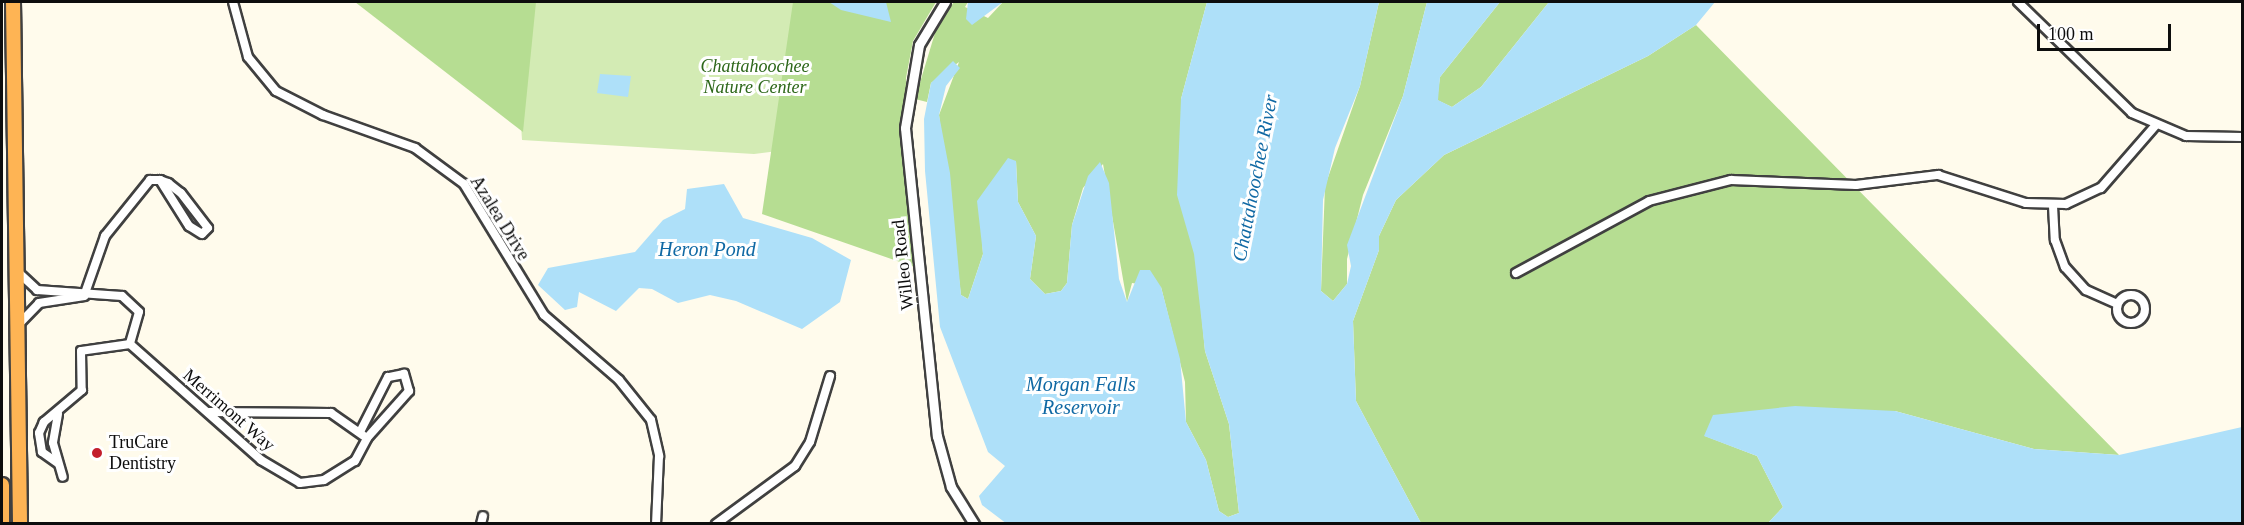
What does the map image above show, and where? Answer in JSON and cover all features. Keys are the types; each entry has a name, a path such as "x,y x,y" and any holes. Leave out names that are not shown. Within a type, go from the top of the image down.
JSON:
{"highway":[{"path":"13,2 20,524"},
{"path":"2,485 2,524"}],"street":[{"name":"Azalea Drive","path":"233,2 248,57 276,91 323,115 415,148 464,184 544,315 625,386 651,420 659,456 656,524"},
{"name":"Willeo Road","path":"945,2 919,45 905,128 937,436 951,487 974,524"},
{"path":"2018,2 2047,24 2108,95 2155,126 2202,139 2242,137"},
{"path":"1516,273 1649,201 1731,180 1856,185 1938,175 2026,203 2053,206 2101,188 2155,126"},
{"path":"84,296 116,217 140,186 160,180 181,193 209,225 206,230 202,234 189,226 160,180"},
{"path":"2053,206 2055,240 2065,267 2086,290 2117,304"},
{"path":"17,268 34,289 84,296 122,296 135,304 139,326 130,344 81,351 82,390 58,414 44,422 38,441 42,452 58,463"},
{"path":"18,327 39,303 84,296"},
{"name":"Merrimont Way","path":"130,344 261,460 300,483 347,469 364,451 367,438 409,391 404,374 388,377 360,432"},
{"path":"716,524 799,460 830,376"},
{"path":"208,412 331,413 367,438"},
{"path":"58,414 52,439 63,477"}],"green space":[{"path":"355,2 536,2 523,132"},
{"name":"Chattahoochee Nature Center","path":"513,2 927,2 899,48 897,136 754,154 522,140"},
{"path":"793,2 936,2 913,41 906,78 923,270 762,214"},
{"path":"954,2 968,2 965,7 988,18 1003,2 1207,2 1181,99 1205,351 1229,424 1239,513 1228,517 1219,511 1206,460 1186,422 1185,382 1161,287 1132,283 1127,302 1103,164 1083,188 1072,225 1067,283 1061,291 1045,294 1030,279 1036,236 1018,202 1016,161 980,206 983,254 968,299 961,295 939,115 959,62 931,83 927,102 915,99 938,23"},
{"path":"1379,2 1427,2 1403,96 1363,195 1347,259 1347,284 1333,301 1321,291 1325,186 1360,86"},
{"path":"1500,2 1549,2 1481,87 1452,107 1437,100 1440,77"},
{"path":"1696,25 2119,455 2034,449 1895,411 1705,436 1757,456 1783,507 1768,523 1421,523 1356,401 1353,321 1379,250 1379,236 1396,200 1444,155 1648,56"}],"water":[{"path":"829,2 886,2 891,22 841,10"},
{"path":"968,2 1003,2 972,25 966,19"},
{"name":"Morgan Falls Reservoir","path":"1207,2 1379,2 1360,86 1335,148 1323,200 1321,291 1333,301 1347,284 1351,266 1347,245 1403,96 1427,2 1500,2 1440,77 1438,100 1452,107 1481,87 1549,2 1715,2 1696,25 1648,56 1444,155 1396,200 1379,236 1379,250 1353,321 1356,401 1421,523 1007,524 982,505 979,496 1005,466 988,452 940,327 925,171 924,119 931,83 953,61 960,68 946,86 939,115 950,173 961,295 968,299 983,254 977,201 1008,158 1016,161 1018,202 1036,236 1030,279 1045,294 1061,291 1067,283 1072,225 1088,176 1100,162 1109,183 1119,279 1127,302 1140,270 1150,270 1161,287 1180,359 1186,422 1206,460 1219,511 1228,517 1239,513 1229,424 1205,351 1194,254 1177,195 1181,99"},
{"path":"600,74 631,76 628,97 597,93"},
{"name":"Heron Pond","path":"724,184 743,218 812,238 851,260 840,302 802,329 736,301 710,295 678,303 652,289 639,288 616,311 579,292 577,307 565,310 538,285 548,268 635,252 663,220 685,209 687,189"},
{"path":"1795,406 1895,411 2034,449 2119,455 2242,427 2242,523 1768,523 1783,507 1757,456 1704,436 1713,415"}],"place":[{"name":"TruCare Dentistry","path":"97,453"}],"water label":[{"name":"Chattahoochee River","path":"1255,178"}]}
